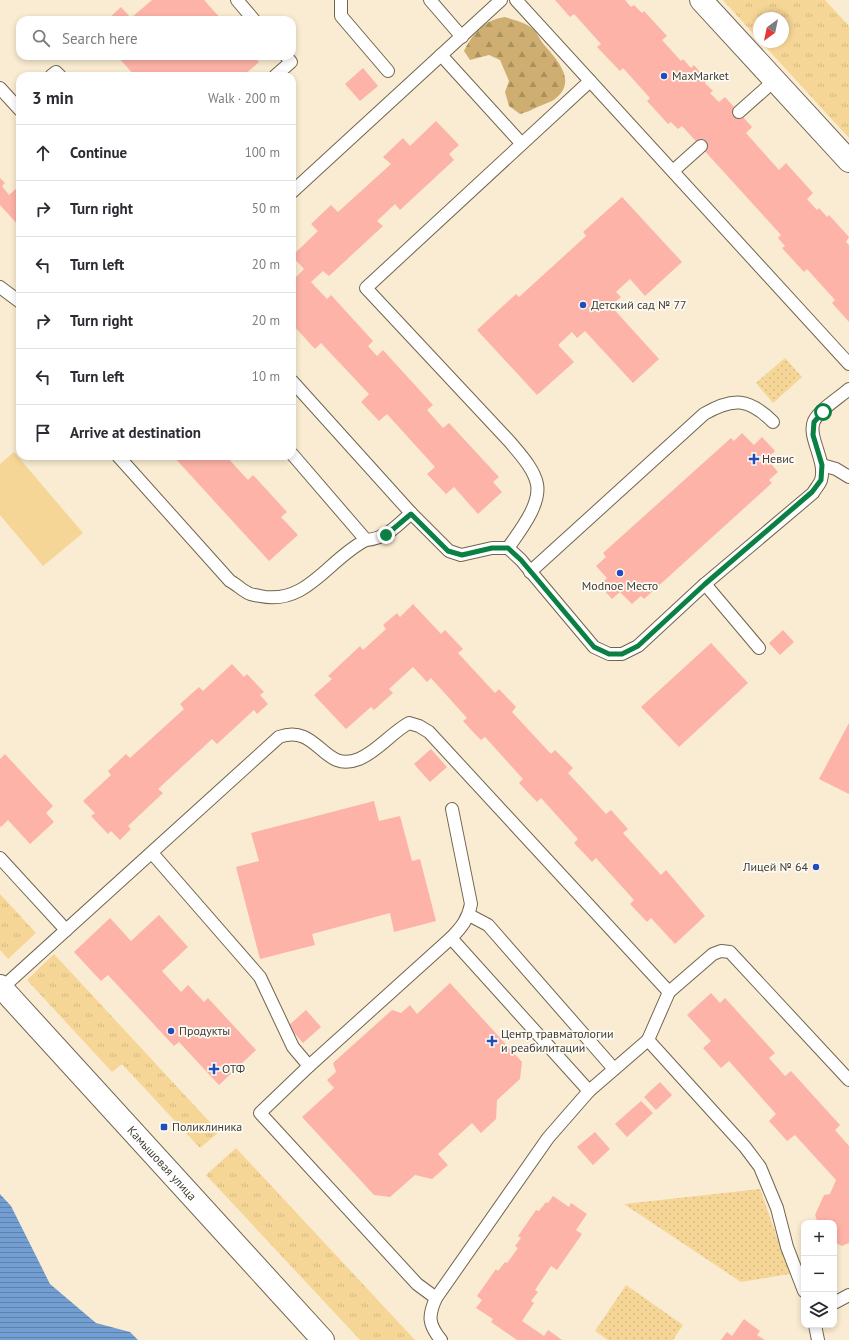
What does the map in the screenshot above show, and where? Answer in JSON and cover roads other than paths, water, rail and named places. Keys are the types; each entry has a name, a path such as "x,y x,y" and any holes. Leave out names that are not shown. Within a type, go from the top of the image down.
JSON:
{"street":[{"path":"701,0 849,162"},
{"name":"Камышовая улица","path":"1,987 323,1340"}],"lane":[{"path":"237,0 251,16"},
{"path":"341,0 340,16 388,71"},
{"path":"430,0 462,36"},
{"path":"296,188 501,0"},
{"path":"516,0 849,364"},
{"path":"441,55 521,143"},
{"path":"280,72 291,62 289,60"},
{"path":"508,548 534,508 537,485 527,463 510,442 366,288 521,143 590,81"},
{"path":"739,112 774,81"},
{"path":"0,88 16,104"},
{"path":"673,171 701,146"},
{"path":"0,287 16,299"},
{"path":"296,385 411,514 448,551 462,555 492,548 508,548 521,560 594,647 609,654 622,654 638,646 705,584 812,492 821,480 822,465 813,435 814,422 849,389"},
{"path":"530,572 704,414 714,408 735,401 747,403 761,410 773,422"},
{"path":"296,459 366,540"},
{"path":"122,460 230,580 248,593 267,598 285,598 304,589 352,546 366,540 376,539 386,535 411,514"},
{"path":"822,465 836,469 849,477"},
{"path":"705,584 759,648"},
{"path":"1,987 152,854 280,737 290,733 301,734 328,757 343,762 358,759 370,753 397,729 409,723 419,726 429,732 669,992"},
{"path":"436,1298 417,1284 260,1113 309,1066 463,926 469,915 471,904 452,809"},
{"path":"152,854 260,977 293,1048 309,1066"},
{"path":"0,858 66,930"},
{"path":"469,915 488,925 614,1070"},
{"path":"451,938 589,1091"},
{"path":"441,1340 434,1332 429,1313 436,1298 548,1138 589,1091 648,1040 669,992 713,954 721,951 730,952 849,1080"},
{"path":"648,1040 745,1147 760,1167 777,1208 788,1247 801,1283"},
{"path":"837,1301 849,1295"},
{"path":"816,1328 818,1340"}],"water":[{"path":"0,1194 11,1206 50,1284 96,1323 130,1332 138,1340 0,1340"}],"place":[{"name":"MaxMarket","path":"664,76"},
{"name":"Детский сад № 77","path":"583,305"},
{"name":"Невис","path":"754,459"},
{"name":"Modnoe Место","path":"620,573"},
{"name":"Лицей № 64","path":"816,867"},
{"name":"Продукты","path":"171,1031"},
{"name":"Центр травматологии и реабилитации","path":"492,1041"},
{"name":"ОТФ","path":"214,1069"},
{"name":"Поликлиника","path":"164,1127"}]}
